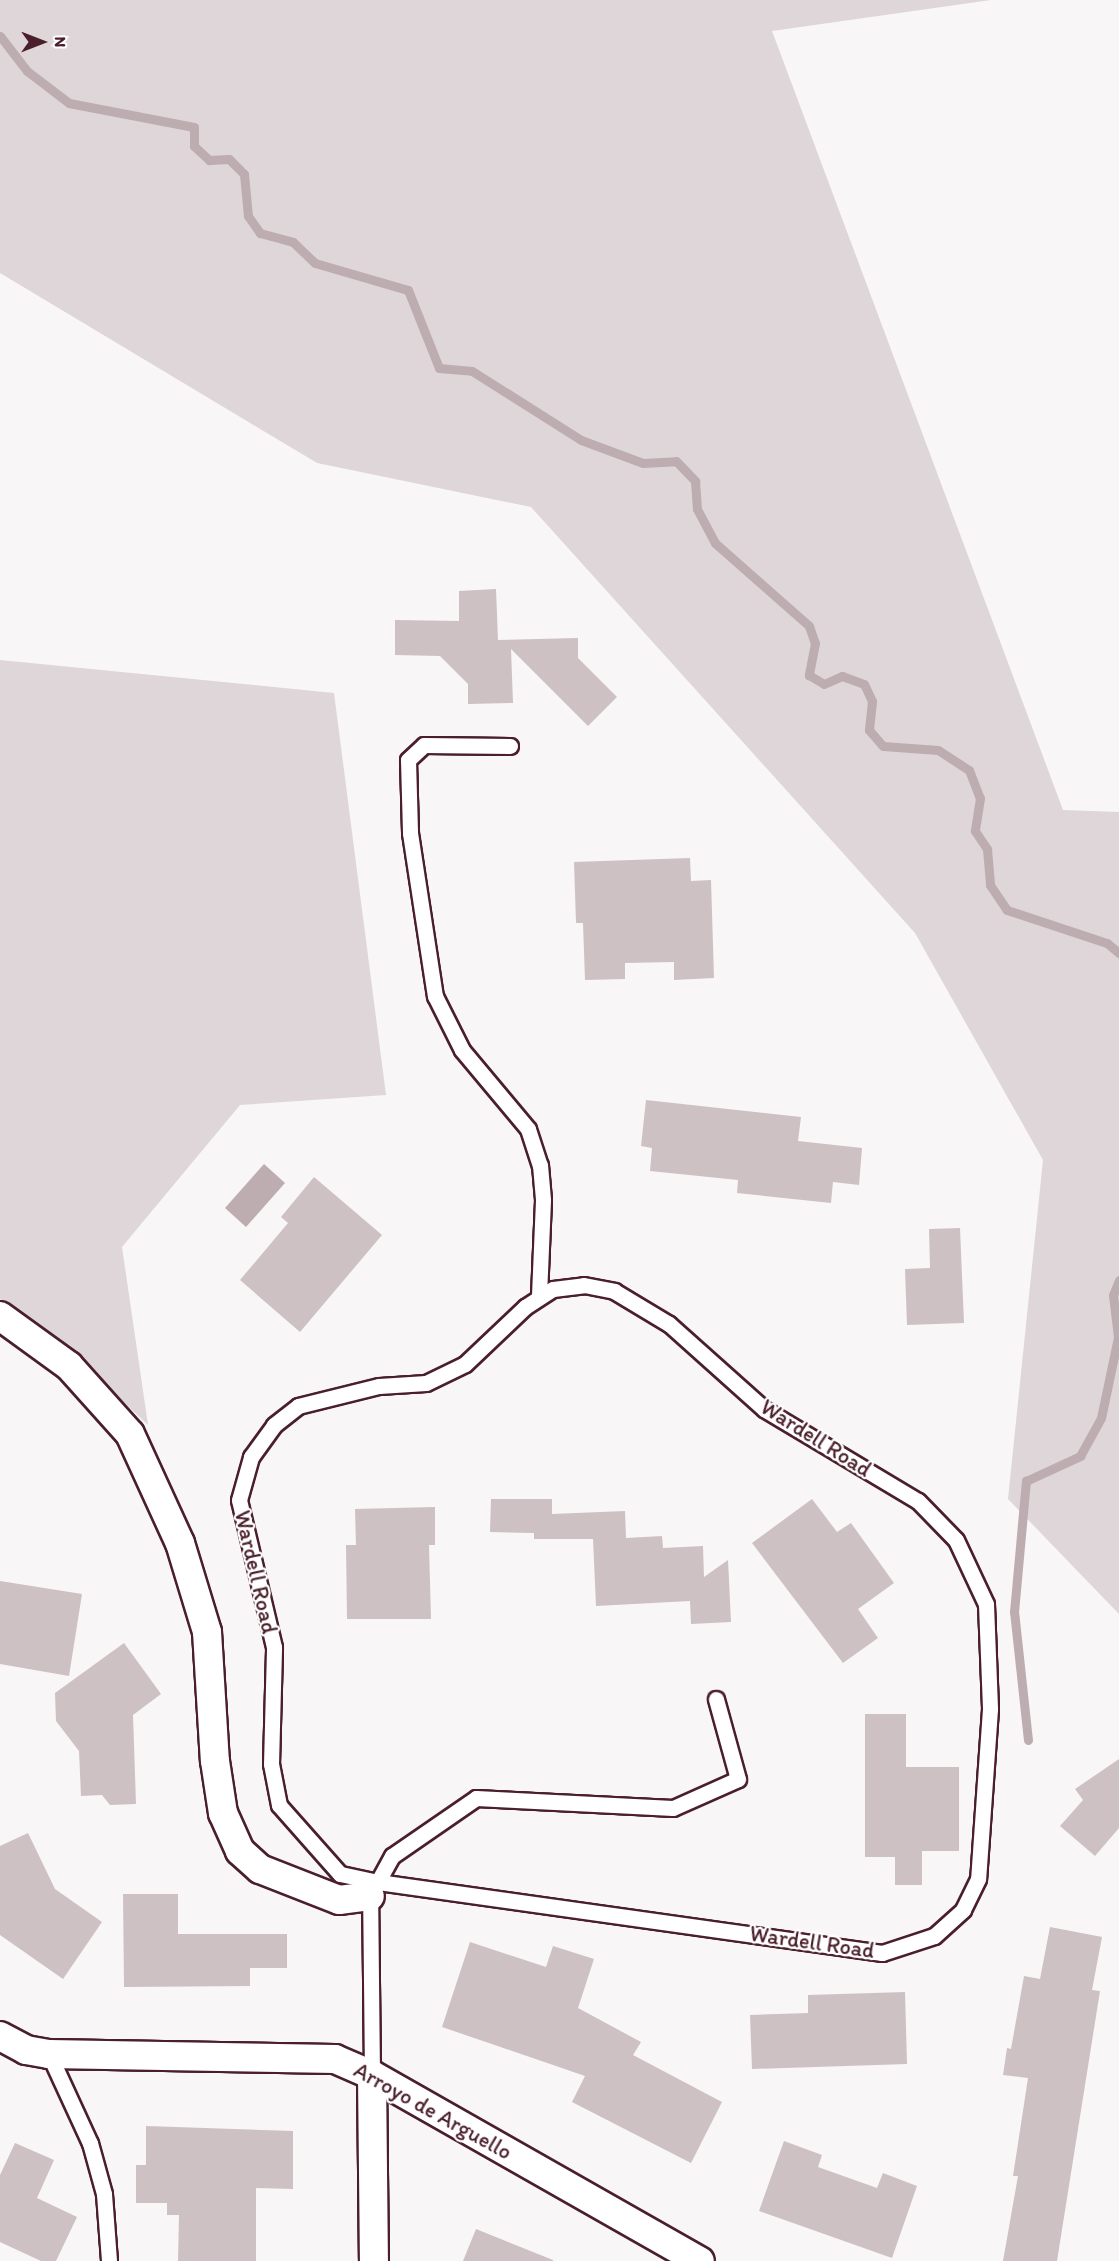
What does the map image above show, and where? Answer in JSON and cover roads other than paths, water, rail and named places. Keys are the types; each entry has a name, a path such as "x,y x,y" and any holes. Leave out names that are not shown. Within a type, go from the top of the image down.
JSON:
{"street":[{"name":"Wardell Road","path":"0,1316 69,1366 130,1434 180,1543 207,1632 214,1761 223,1813 240,1851 260,1869 339,1900 374,1889"},
{"name":"Arroyo de Arguello","path":"0,2036 26,2050 49,2054 335,2059 372,2075 700,2261"},
{"path":"372,2075 374,2261"}],"lane":[{"path":"510,746 424,745 408,760 410,833 435,996 462,1050 528,1129 540,1165 543,1200 539,1298"},
{"name":"Wardell Road","path":"584,1285 614,1291 669,1324 764,1409 918,1501 956,1540 986,1604 990,1709 978,1880 963,1910 934,1936 882,1953 374,1889 340,1874 279,1805 271,1754 274,1647 239,1500 251,1457 274,1425 298,1406 379,1386 426,1383 465,1364 553,1288 584,1285"},
{"path":"372,2075 374,1889 393,1856 476,1798 673,1808 738,1779 716,1699"},
{"path":"49,2054 90,2143 104,2194 109,2261"}],"waterway":[{"path":"0,36 27,71 69,103 194,127 194,146 209,160 229,159 244,174 248,216 260,233 293,242 315,263 408,290 439,368 472,371 581,440 643,463 676,461 695,481 697,509 715,543 809,626 815,643 809,675 824,684 842,676 864,684 872,701 869,730 883,746 938,750 969,770 980,798 975,831 987,849 990,885 1007,910 1107,943 1119,953"},
{"path":"1028,1740 1014,1612 1026,1481 1080,1456 1101,1418 1118,1337 1113,1295 1119,1280"}]}
